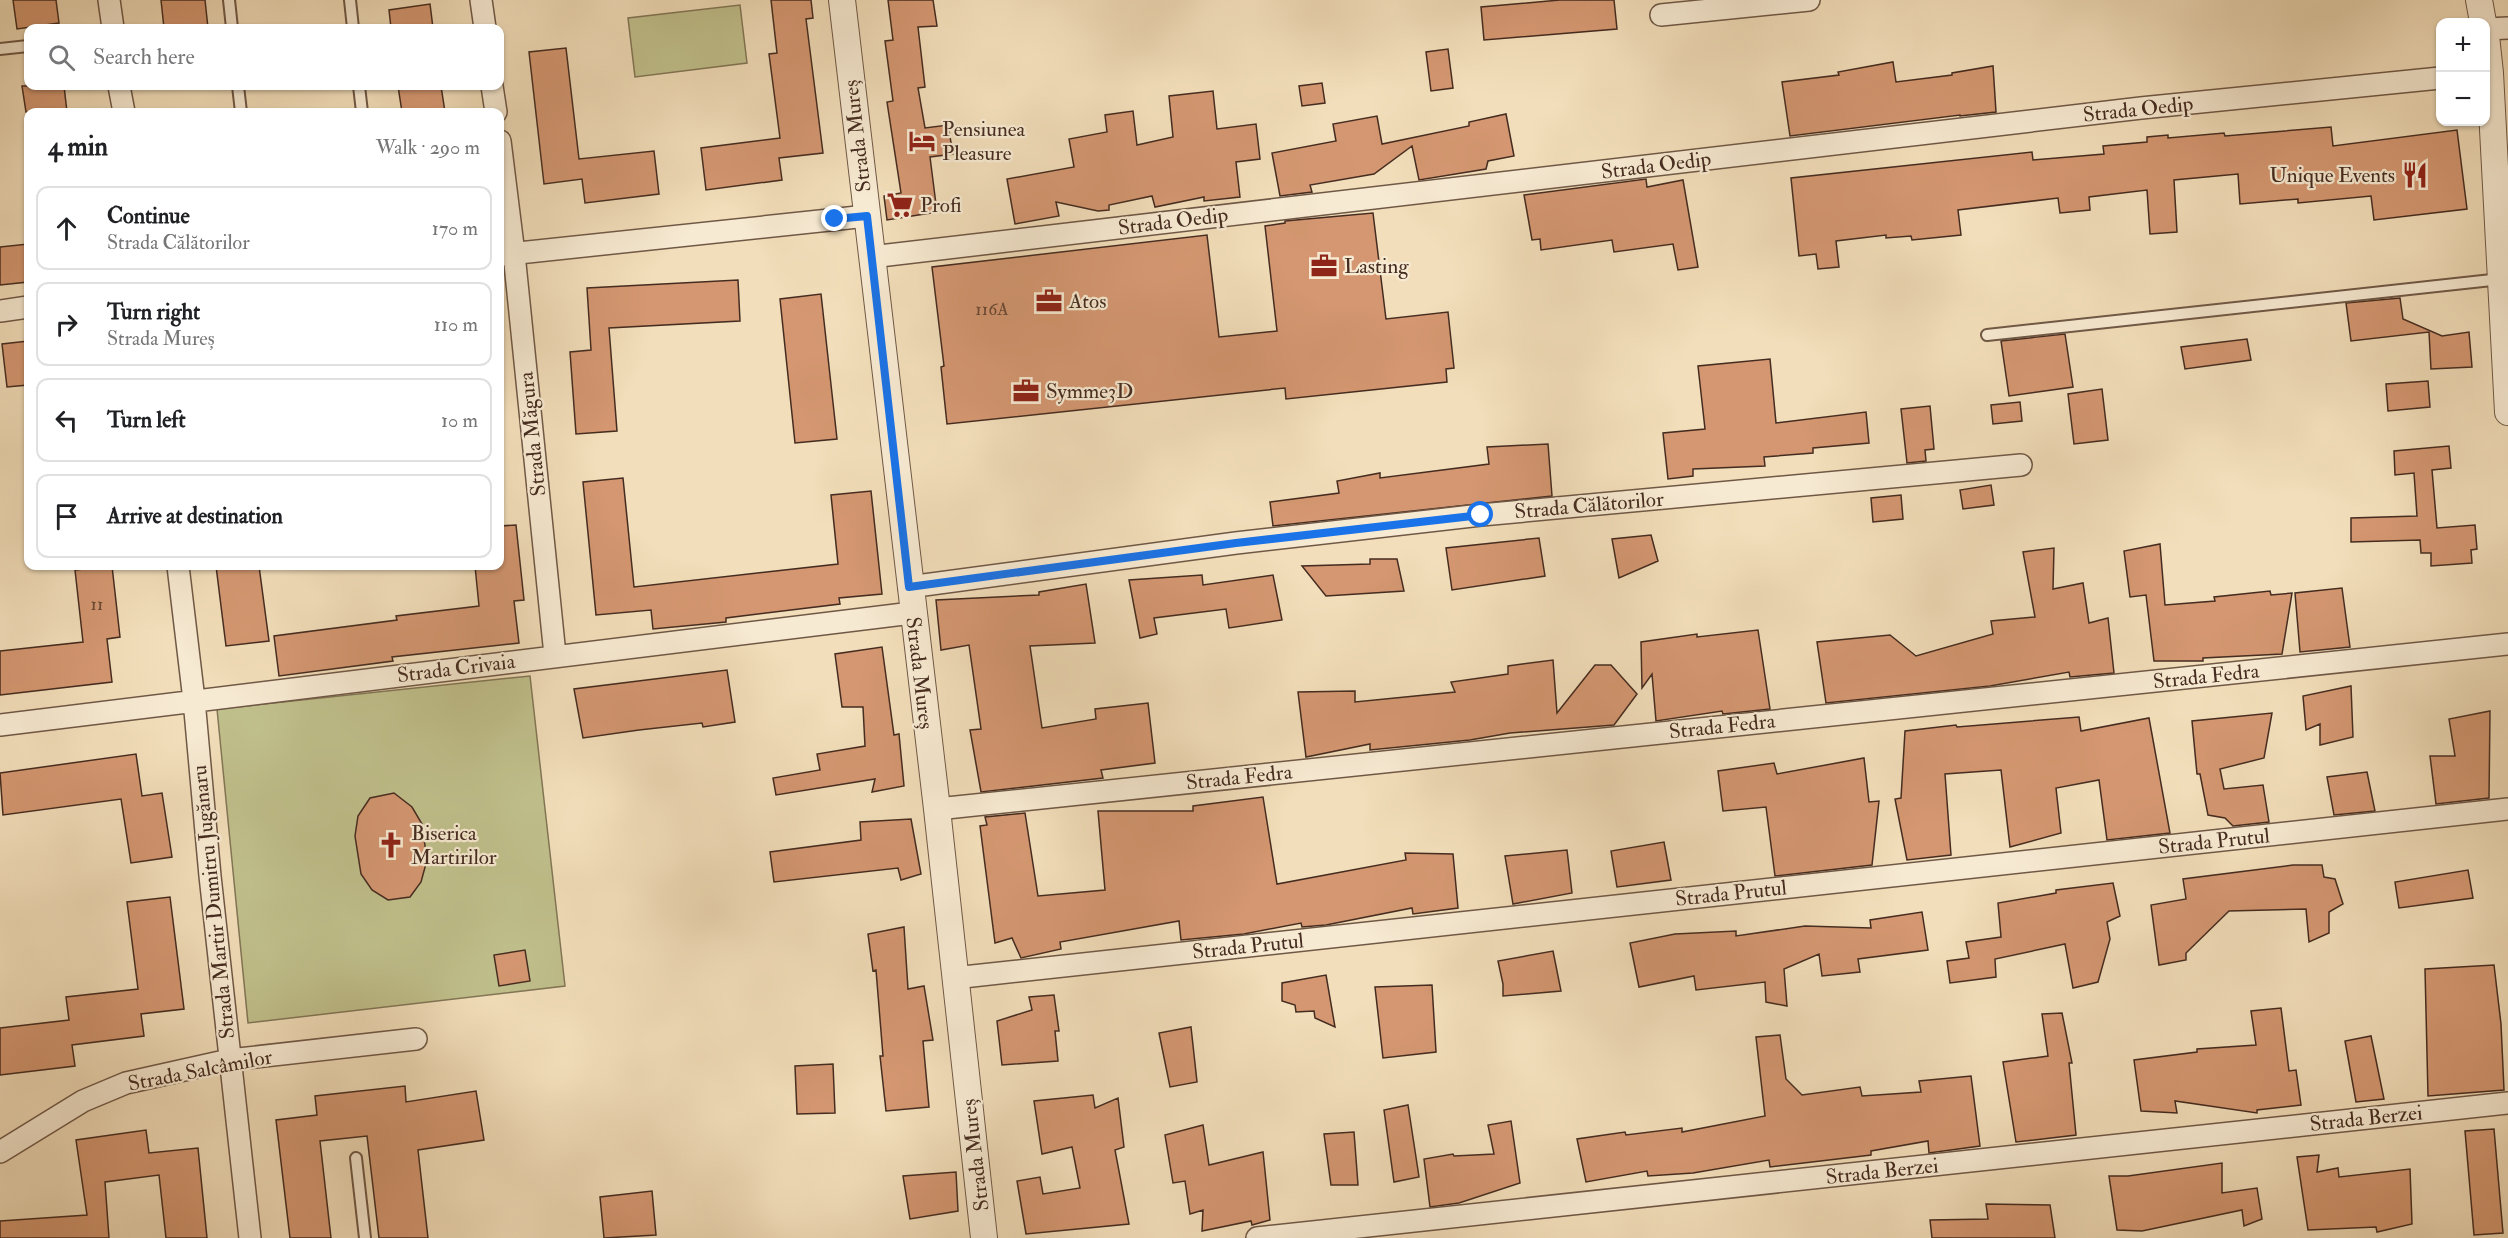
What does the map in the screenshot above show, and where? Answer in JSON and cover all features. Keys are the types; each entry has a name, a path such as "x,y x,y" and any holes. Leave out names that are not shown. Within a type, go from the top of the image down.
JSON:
{"street":[{"path":"109,0 112,24"},
{"path":"481,0 484,24"},
{"name":"Strada Mureș","path":"842,0 912,613 937,809 984,1238"},
{"path":"1661,15 1809,0"},
{"path":"2479,0 2482,18"},
{"path":"2490,29 2508,28"},
{"name":"Strada Oedip","path":"871,257 2141,108 2436,78"},
{"path":"120,90 123,108"},
{"path":"493,90 495,108"},
{"path":"2490,106 2508,412"},
{"name":"Strada Măgura","path":"504,206 507,254 555,655"},
{"path":"507,254 867,216"},
{"path":"0,311 24,308"},
{"name":"Strada Călătorilor","path":"909,587 1236,543 1481,515 2020,465"},
{"name":"Strada Martir Dumitru Jugănaru","path":"178,570 194,700 229,1060 250,1238"},
{"name":"Strada Crivaia","path":"0,725 555,655 912,613"},
{"name":"Strada Fedra","path":"937,809 2508,644"},
{"name":"Strada Prutul","path":"954,978 2508,809"},
{"name":"Strada Salcâmilor","path":"0,1152 83,1101 126,1083 229,1060 416,1039"},
{"name":"Strada Berzei","path":"1257,1238 2508,1103"}],"lane":[{"path":"229,0 232,24"},
{"path":"350,0 353,24"},
{"path":"0,49 24,46"},
{"path":"238,90 241,108"},
{"path":"359,90 362,108"},
{"path":"1987,335 2501,279"},
{"path":"356,1158 365,1238"}],"green space":[{"path":"740,5 747,63 635,77 628,18"},
{"path":"530,676 565,986 248,1023 217,709"}],"building":[{"path":"13,0 56,0 59,23 24,24 24,28 17,29"},
{"path":"161,0 205,0 208,24 164,24"},
{"path":"771,0 811,0 813,18 806,19 823,153 779,158 782,180 706,190 701,148 780,138 769,54 777,53"},
{"path":"888,0 933,0 937,26 918,27 925,87 918,88 925,128 948,125 953,154 930,157 937,212 887,220 884,196 901,193 887,102 893,101 885,41 893,40"},
{"path":"1560,0 1614,0 1617,29 1484,40 1481,7"},
{"path":"430,4 432,24 391,24 389,10"},
{"path":"566,48 579,159 654,151 659,194 585,203 582,179 544,184 529,52"},
{"path":"1448,49 1453,88 1431,91 1426,52"},
{"path":"1893,62 1896,82 1952,75 1952,73 1993,66 1996,112 1790,136 1782,82 1839,75 1838,72"},
{"path":"1322,83 1325,103 1302,106 1299,86"},
{"path":"22,86 24,90 64,90 67,108 25,108"},
{"path":"399,90 442,90 444,108 401,108"},
{"path":"1213,91 1217,129 1256,124 1260,159 1236,162 1240,197 1204,201 1204,197 1155,207 1152,196 1109,205 1109,210 1098,211 1056,202 1059,216 1015,224 1007,179 1074,167 1069,139 1107,132 1105,115 1133,111 1137,145 1173,137 1169,96"},
{"path":"1506,114 1514,156 1488,161 1486,169 1419,180 1412,146 1374,174 1310,185 1312,192 1280,196 1272,153 1336,141 1333,124 1377,116 1382,144 1469,126 1469,122"},
{"path":"2331,127 2333,146 2457,130 2467,209 2374,220 2371,196 2298,203 2298,199 2240,204 2238,174 2174,180 2177,232 2150,234 2147,190 2089,197 2090,210 2060,213 2058,198 1958,210 1961,235 1912,240 1911,236 1886,238 1886,235 1836,241 1839,267 1818,269 1816,254 1799,256 1791,178 2032,152 2033,160 2104,154 2103,146 2147,142 2147,137 2168,135 2168,138 2224,133 2225,136"},
{"path":"1646,179 1647,187 1683,180 1698,267 1678,270 1673,244 1614,252 1612,240 1541,250 1540,239 1532,240 1524,195"},
{"path":"1373,213 1386,319 1448,312 1454,368 1446,369 1447,382 1286,399 1285,388 947,424 941,367 944,366 932,267 1207,235 1219,337 1277,331 1265,226 1285,223 1285,221"},
{"path":"24,244 24,282 0,285 0,247"},
{"path":"738,280 740,321 609,328 617,431 576,434 570,352 591,350 587,288"},
{"path":"821,294 837,439 795,443 780,299"},
{"path":"2400,298 2403,319 2442,336 2469,332 2472,367 2431,369 2429,332 2351,341 2346,303"},
{"path":"2065,334 2073,387 2009,396 2001,341"},
{"path":"2247,339 2251,360 2185,369 2181,347"},
{"path":"24,341 24,385 7,387 2,344"},
{"path":"1770,359 1776,423 1866,412 1869,443 1813,448 1813,453 1764,457 1765,466 1693,469 1693,476 1668,479 1663,433 1705,429 1698,366"},
{"path":"2428,381 2430,407 2388,411 2386,384"},
{"path":"2102,389 2108,440 2074,444 2068,394"},
{"path":"2020,402 2022,421 1993,424 1991,405"},
{"path":"1930,406 1934,449 1925,450 1926,461 1907,463 1901,409"},
{"path":"1548,444 1552,496 1273,526 1270,502 1339,493 1337,481 1380,473 1380,478 1489,464 1487,447"},
{"path":"2449,446 2451,468 2432,470 2437,528 2475,525 2477,549 2471,550 2472,563 2431,566 2431,553 2421,553 2420,540 2351,542 2351,518 2417,516 2414,473 2395,475 2394,451"},
{"path":"623,478 634,587 838,564 831,495 871,491 882,594 839,598 840,604 726,618 726,622 653,629 651,610 596,615 583,482"},
{"path":"1991,485 1994,505 1963,509 1960,490"},
{"path":"1901,495 1903,519 1873,522 1871,498"},
{"path":"516,525 524,600 514,601 519,643 392,657 393,661 279,676 274,636 397,620 396,616 479,606 475,570 504,570 504,526"},
{"path":"1651,535 1658,561 1619,578 1612,539"},
{"path":"1539,538 1545,576 1452,590 1446,548"},
{"path":"2160,544 2165,605 2215,601 2214,597 2270,591 2271,595 2292,593 2282,654 2203,658 2203,661 2154,661 2146,595 2130,597 2124,551"},
{"path":"2054,548 2053,589 2083,583 2089,623 2108,618 2114,673 2070,677 2069,672 1990,686 1826,703 1817,642 1890,635 1916,656 1993,634 1991,621 2035,617 2023,552"},
{"path":"1370,559 1397,559 1404,591 1326,596 1302,566 1370,564"},
{"path":"75,570 112,570 120,637 107,639 112,682 0,695 0,651 83,642"},
{"path":"216,570 260,570 269,641 226,646"},
{"path":"1202,575 1203,585 1273,575 1282,620 1229,628 1226,609 1154,618 1157,634 1140,638 1129,580"},
{"path":"1086,584 1095,643 1030,646 1042,728 1096,719 1095,709 1148,703 1155,763 1101,770 1103,778 981,792 970,730 981,729 969,645 941,650 936,600 1039,595 1039,592"},
{"path":"2342,588 2350,647 2300,652 2295,593"},
{"path":"1758,630 1770,709 1723,714 1722,711 1656,721 1652,674 1642,688 1641,642 1697,634 1697,637"},
{"path":"882,647 894,735 899,734 904,786 872,792 875,779 776,795 773,778 820,770 817,754 865,746 863,707 842,707 835,654"},
{"path":"1553,660 1557,713 1595,665 1611,665 1637,694 1614,725 1510,733 1470,740 1370,750 1370,744 1306,757 1298,692 1355,691 1355,702 1455,692 1451,682 1508,674 1508,666"},
{"path":"727,670 735,722 703,727 702,723 583,738 574,689"},
{"path":"2351,686 2353,737 2320,745 2320,724 2306,730 2303,696"},
{"path":"2490,711 2489,798 2436,804 2430,756 2455,756 2449,719"},
{"path":"2272,713 2264,758 2220,769 2224,789 2263,785 2269,822 2233,826 2225,818 2208,815 2200,774 2197,774 2192,721"},
{"path":"2079,717 2081,731 2149,718 2170,833 2107,840 2099,780 2056,788 2061,833 2010,847 2001,770 1945,774 1951,855 1907,860 1895,799 1901,798 1905,731 1956,725 1957,727"},
{"path":"136,754 142,796 162,793 172,857 131,863 121,799 3,815 0,773"},
{"path":"1864,758 1869,802 1879,801 1872,865 1775,876 1766,807 1723,811 1718,771 1774,763 1777,774"},
{"path":"2367,772 2375,811 2334,815 2327,777"},
{"name":"Biserica Martirilor","path":"394,793 412,807 422,824 427,860 421,882 410,897 388,900 372,890 361,874 355,836 358,816 370,798"},
{"path":"1263,797 1277,884 1406,860 1405,853 1453,854 1458,908 1413,914 1412,908 1326,925 1302,927 1301,923 1244,934 1181,940 1179,921 1060,942 1061,949 1021,958 1012,938 995,943 980,826 987,825 985,817 1025,813 1038,896 1105,890 1098,811 1193,811 1193,806"},
{"path":"911,819 921,874 901,880 898,868 774,882 770,852 861,840 860,822"},
{"path":"1664,842 1671,880 1617,887 1611,851"},
{"path":"1567,850 1572,893 1513,904 1505,856"},
{"path":"2293,865 2322,865 2324,877 2335,879 2343,904 2329,912 2329,933 2309,942 2306,909 2229,911 2186,953 2186,960 2159,965 2151,905 2186,899 2183,879"},
{"path":"2468,870 2473,898 2399,908 2395,882"},
{"path":"2113,883 2120,916 2107,922 2110,939 2098,982 2073,988 2065,944 1995,959 1996,977 1950,983 1947,961 1969,958 1966,942 2001,937 1998,903 2056,893 2056,890"},
{"path":"170,897 184,1009 141,1014 144,1036 72,1045 75,1066 0,1075 0,1028 69,1020 66,997 138,989 127,902"},
{"path":"1922,912 1928,950 1858,959 1860,972 1822,976 1819,954 1784,969 1787,1006 1766,1002 1765,982 1696,990 1694,976 1639,987 1630,943 1675,934 1736,931 1736,936 1805,926 1871,928 1870,920"},
{"path":"904,927 908,989 924,986 933,1040 923,1041 929,1107 886,1111 880,1056 883,1056 876,970 873,971 868,934"},
{"path":"525,950 530,981 499,986 494,955"},
{"path":"1553,951 1561,991 1503,996 1498,961"},
{"path":"2494,965 2501,1024 2504,1090 2428,1096 2425,969"},
{"path":"1326,975 1335,1027 1315,1018 1314,1011 1296,1012 1295,1005 1282,1001 1282,983"},
{"path":"1432,985 1436,1052 1383,1058 1375,987"},
{"path":"1054,995 1059,1031 1055,1031 1058,1061 1002,1065 997,1021 1032,1010 1029,997"},
{"path":"2281,1008 2289,1071 2296,1070 2301,1105 2257,1110 2257,1113 2175,1101 2177,1113 2141,1111 2134,1060 2197,1052 2197,1049 2256,1045 2251,1011"},
{"path":"2062,1013 2072,1063 2069,1063 2076,1135 2016,1142 2003,1062 2048,1056 2042,1014"},
{"path":"1191,1027 1197,1082 1170,1087 1159,1033"},
{"path":"1780,1035 1786,1079 1802,1095 1860,1087 1862,1096 1921,1092 1919,1081 1971,1076 1980,1146 1929,1153 1928,1141 1871,1151 1871,1155 1770,1167 1769,1160 1693,1173 1648,1176 1647,1171 1586,1182 1577,1139 1625,1132 1626,1135 1682,1128 1682,1132 1765,1116 1756,1037"},
{"path":"2371,1036 2384,1099 2356,1102 2345,1041"},
{"path":"833,1064 835,1113 797,1114 795,1066"},
{"path":"405,1086 406,1102 476,1091 484,1140 418,1150 428,1238 379,1238 367,1136 320,1141 331,1238 290,1238 276,1120 317,1115 315,1096"},
{"path":"1093,1095 1095,1108 1118,1098 1124,1147 1115,1150 1129,1224 1026,1234 1017,1181 1040,1177 1043,1194 1080,1188 1072,1147 1042,1154 1034,1101"},
{"path":"1408,1105 1419,1177 1394,1182 1384,1110"},
{"path":"1511,1121 1520,1183 1459,1203 1430,1207 1424,1159 1453,1154 1454,1156 1494,1154 1488,1125"},
{"path":"1203,1125 1209,1165 1263,1152 1270,1220 1252,1225 1251,1221 1202,1231 1203,1210 1190,1214 1185,1181 1173,1183 1165,1135"},
{"path":"2494,1129 2503,1233 2474,1235 2465,1131"},
{"path":"146,1130 149,1153 198,1148 207,1238 166,1238 159,1175 105,1182 109,1238 0,1238 0,1221 87,1215 76,1140"},
{"path":"1354,1132 1358,1185 1331,1185 1324,1134"},
{"path":"2319,1155 2317,1172 2338,1168 2339,1177 2410,1169 2412,1224 2377,1232 2376,1227 2308,1230 2297,1157"},
{"path":"2222,1163 2222,1193 2257,1188 2262,1219 2244,1226 2242,1210 2142,1231 2117,1230 2109,1176 2128,1176"},
{"path":"956,1172 958,1211 910,1219 903,1176"},
{"path":"652,1191 656,1235 604,1238 600,1197"},
{"path":"1986,1204 2050,1205 2055,1238 1932,1238 1930,1220 1988,1219"}],"place":[{"name":"Pensiunea Pleasure","path":"922,141"},
{"name":"Unique Events","path":"2415,175"},
{"name":"Profi","path":"900,205"},
{"name":"Lasting","path":"1324,266"},
{"name":"Atos","path":"1049,301"},
{"name":"Symme3D","path":"1026,391"},
{"name":"Biserica Martirilor","path":"391,845"}],"route":[{"path":"835,219 867,216 909,587 1236,543 1481,515"}]}
